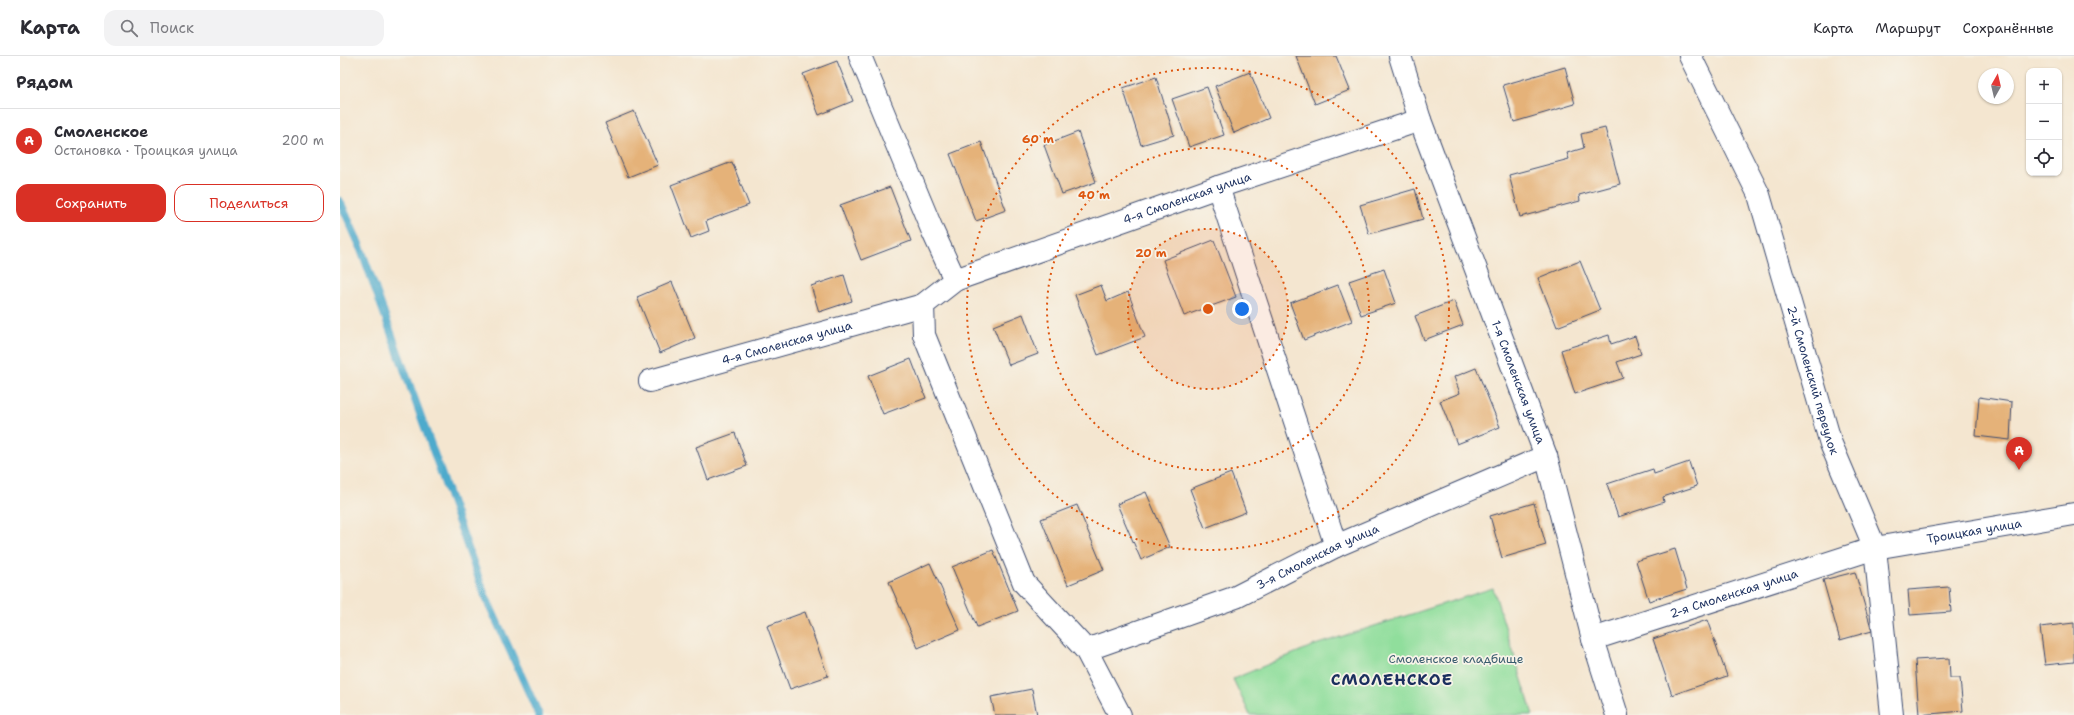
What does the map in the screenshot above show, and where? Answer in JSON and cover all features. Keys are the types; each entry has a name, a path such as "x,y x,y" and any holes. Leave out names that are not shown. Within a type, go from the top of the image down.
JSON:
{"street":[{"path":"860,56 933,232 955,280 924,306 924,335 1024,583 1086,650 1120,715"},
{"name":"1-я Смоленская улица","path":"1400,56 1420,120 1546,456 1594,639 1617,715"},
{"name":"2-й Смоленский переулок","path":"1690,56 1759,195 1831,444 1875,548 1892,715"},
{"name":"4-я Смоленская улица","path":"955,280 1218,187 1420,120"},
{"path":"1218,187 1336,546"},
{"name":"4-я Смоленская улица","path":"650,381 924,306"},
{"name":"3-я Смоленская улица","path":"1086,650 1236,596 1336,546 1546,456"},
{"name":"Троицкая улица","path":"1875,548 2074,514"},
{"name":"2-я Смоленская улица","path":"1594,639 1875,548"}],"green space":[{"name":"Смоленское кладбище","path":"1493,588 1533,715 1250,715 1233,679 1312,646"}],"building":[{"path":"1296,56 1336,56 1350,90 1315,104"},
{"path":"837,61 853,101 819,115 803,74"},
{"path":"1565,67 1575,104 1514,122 1503,85"},
{"path":"1250,72 1269,118 1234,133 1215,86"},
{"path":"1156,77 1174,135 1141,145 1123,88"},
{"path":"1207,87 1224,135 1189,147 1172,99"},
{"path":"634,111 658,165 628,177 605,123"},
{"path":"1605,128 1620,184 1579,195 1580,201 1520,217 1509,175 1569,159 1567,153 1584,148 1581,134"},
{"path":"1078,132 1096,182 1062,194 1044,145"},
{"path":"981,142 1006,210 976,221 950,154"},
{"path":"732,162 749,205 706,221 709,231 691,238 671,185"},
{"path":"890,187 911,241 861,260 840,205"},
{"path":"1415,189 1423,219 1369,234 1360,205"},
{"path":"1214,240 1236,297 1184,316 1163,260"},
{"path":"1580,261 1600,310 1557,327 1538,278"},
{"path":"1384,269 1396,303 1361,315 1349,281"},
{"path":"844,275 852,301 819,312 811,286"},
{"path":"672,282 695,338 660,353 637,297"},
{"path":"1101,285 1107,301 1128,292 1145,337 1098,355 1075,295"},
{"path":"1338,285 1352,321 1304,340 1290,303"},
{"path":"1454,301 1463,325 1424,340 1415,316"},
{"path":"1023,314 1038,354 1009,365 993,326"},
{"path":"1609,335 1611,344 1635,336 1641,354 1617,362 1623,378 1575,394 1561,350"},
{"path":"911,359 926,398 883,414 868,376"},
{"path":"1476,368 1500,427 1457,444 1440,401 1460,393 1454,377"},
{"path":"1979,397 2012,402 2010,440 1976,436"},
{"path":"735,433 747,466 708,480 696,447"},
{"path":"1689,462 1697,486 1663,497 1664,502 1618,517 1607,484 1653,469 1654,474"},
{"path":"1231,473 1246,512 1205,528 1190,489"},
{"path":"1146,492 1170,547 1141,560 1117,504"},
{"path":"1534,503 1546,545 1502,558 1490,516"},
{"path":"1077,505 1104,570 1068,585 1041,519"},
{"path":"1675,549 1687,589 1649,601 1636,561"},
{"path":"993,550 1018,611 977,627 952,567"},
{"path":"930,563 960,630 918,648 889,582"},
{"path":"1855,572 1872,631 1840,640 1823,580"},
{"path":"1949,587 1951,612 1910,615 1908,590"},
{"path":"805,612 828,676 790,689 767,626"},
{"path":"1707,620 1727,676 1672,695 1653,639"},
{"path":"2074,623 2074,662 2045,665 2040,627"},
{"path":"1949,658 1950,678 1960,678 1963,711 1919,715 1915,660"},
{"path":"1032,689 1037,715 995,715 991,697"}],"waterway":[{"path":"340,201 360,246 484,593 539,715"}],"place":[{"name":"Смоленское","path":"2019,470"}],"district":[{"name":"СМОЛЕНСКОЕ","path":"1392,679"}]}
